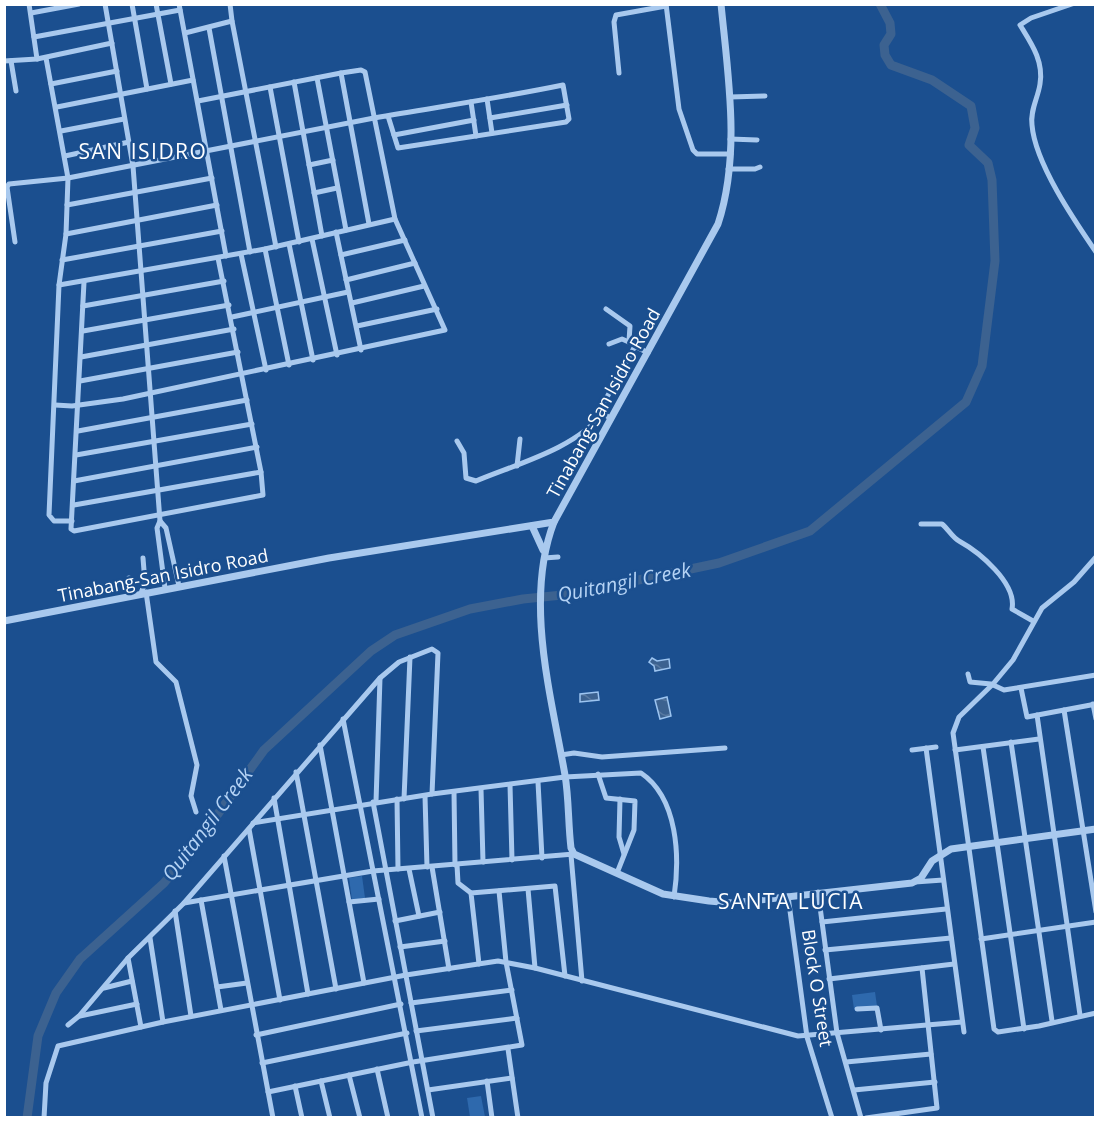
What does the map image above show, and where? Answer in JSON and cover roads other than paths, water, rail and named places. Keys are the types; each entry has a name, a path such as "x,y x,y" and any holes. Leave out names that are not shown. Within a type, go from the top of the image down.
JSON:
{"street":[{"path":"29,4 37,59"},
{"path":"31,13 79,4"},
{"path":"105,4 136,193 156,491 160,518 166,528 179,586"},
{"path":"132,4 147,89"},
{"path":"156,4 171,84"},
{"path":"230,4 276,247"},
{"name":"Tinabang-San Isidro Road","path":"4,621 144,592 329,558 554,522 718,224 726,196 731,154 721,4"},
{"path":"1071,4 1031,18 1020,25 1033,42 1040,72 1041,83 1032,113 1035,140 1044,166 1095,252"},
{"path":"619,73 614,20 618,12 666,5 677,101 693,150 697,154 731,154"},
{"path":"34,37 157,14 179,7 226,256"},
{"path":"185,33 232,21"},
{"path":"209,27 250,252"},
{"path":"16,91 8,61 46,58 112,43"},
{"path":"46,58 57,107 68,178 66,234 59,285 49,518 72,521"},
{"path":"55,405 80,405 242,375 442,333 445,328 395,219 365,72 361,70 341,73 198,101"},
{"path":"51,84 117,71"},
{"path":"341,73 369,225"},
{"path":"317,78 346,230"},
{"path":"57,107 193,80"},
{"path":"294,82 322,236"},
{"path":"15,242 6,184 68,178 374,118 563,85 569,119 566,122 398,148 388,116"},
{"path":"270,87 299,242"},
{"path":"729,97 765,96"},
{"path":"487,99 492,133"},
{"path":"471,102 476,136"},
{"path":"490,118 567,105"},
{"path":"61,131 124,119"},
{"path":"394,135 474,120"},
{"path":"730,139 757,140"},
{"path":"65,156 129,142"},
{"path":"309,165 333,160"},
{"path":"728,169 755,169 760,166"},
{"path":"67,205 212,178"},
{"path":"314,193 338,188"},
{"path":"66,234 217,205"},
{"path":"59,285 241,254 395,219"},
{"path":"62,260 222,231"},
{"path":"336,232 361,350"},
{"path":"312,239 337,355"},
{"path":"341,255 405,240"},
{"path":"289,244 313,360"},
{"path":"265,249 289,365"},
{"path":"241,254 266,370"},
{"path":"84,282 80,405 71,529 74,531 160,518 261,497 264,493 232,317 218,258"},
{"path":"346,280 415,263"},
{"path":"83,306 224,281"},
{"path":"352,303 424,286"},
{"path":"232,317 348,292"},
{"path":"82,331 229,305"},
{"path":"357,326 437,309"},
{"path":"606,309 630,326 632,330 629,340"},
{"path":"81,357 234,328"},
{"path":"609,344 622,339 629,340 648,353"},
{"path":"611,419 603,413 602,408 635,346"},
{"path":"80,381 238,352"},
{"path":"78,431 247,400"},
{"path":"457,441 464,453 468,481 476,482 517,466 585,431 603,413"},
{"path":"76,454 252,423"},
{"path":"517,466 520,439"},
{"path":"74,481 257,447"},
{"path":"74,505 261,472"},
{"path":"160,518 157,528 165,588"},
{"path":"543,550 554,522"},
{"path":"921,524 942,524 958,541 973,548 1008,587 1014,598 1012,609 1033,621"},
{"path":"532,526 543,550 544,558 543,646 565,777 582,981"},
{"path":"544,558 558,557"},
{"path":"1095,557 1074,582 1042,608 1013,660 993,684 959,717 953,733 994,1029 998,1032 1024,1029 1095,1013"},
{"path":"143,558 144,592 156,662 176,682 196,765 190,796 195,812"},
{"path":"129,578 131,595"},
{"path":"68,1025 79,1016 128,958 150,939 184,903 380,678 390,668 432,649 438,653 432,794"},
{"path":"398,869 400,799 410,657"},
{"path":"968,674 970,682 993,684 1004,690 1095,675"},
{"path":"380,678 374,802 384,870 433,1118"},
{"path":"1021,688 1024,714 1027,717 1094,704 1095,719"},
{"path":"1064,710 1095,912"},
{"path":"1037,715 1080,1015"},
{"path":"343,719 362,804 422,1118"},
{"path":"955,750 1040,739"},
{"path":"1011,742 1052,1021"},
{"path":"320,745 364,983"},
{"path":"912,750 936,747"},
{"path":"983,747 1024,1029"},
{"path":"561,755 578,753 602,757 725,748"},
{"path":"926,748 964,1032"},
{"path":"296,772 336,989"},
{"path":"253,823 432,794 565,777 641,773 656,786 664,800 678,857 674,897"},
{"path":"598,774 606,798 635,801 634,830 616,873"},
{"path":"538,782 542,858"},
{"path":"510,785 512,860"},
{"path":"481,789 483,862"},
{"path":"453,792 458,883 471,893 550,886 557,889 565,976"},
{"path":"425,796 429,867 440,912 449,969"},
{"path":"274,798 287,885 308,994"},
{"path":"620,799 620,837 624,854"},
{"path":"249,829 280,1000"},
{"path":"912,883 921,878 939,856 951,849 1095,829"},
{"path":"184,903 373,871 573,855 674,897 732,903 943,880"},
{"path":"224,856 273,1118"},
{"path":"409,868 419,916"},
{"path":"528,889 536,968"},
{"path":"268,1092 422,1060 508,1049 522,1045 506,962 499,891"},
{"path":"818,892 837,1033 864,1118 936,1110 922,968"},
{"path":"471,893 479,964"},
{"name":"Block O Street","path":"788,896 807,1037 832,1118"},
{"path":"350,902 379,898"},
{"path":"201,900 221,1010"},
{"path":"822,922 946,909"},
{"path":"175,912 191,1016"},
{"path":"395,921 440,912"},
{"path":"981,939 1095,922"},
{"path":"825,950 951,938"},
{"path":"150,939 163,1022"},
{"path":"400,947 445,940"},
{"path":"128,958 141,1027"},
{"path":"44,1118 48,1072 57,1046 221,1010 405,975 479,964 506,962 536,968 807,1037 962,1022"},
{"path":"829,979 954,964"},
{"path":"103,988 132,981"},
{"path":"217,987 247,983"},
{"path":"411,1003 512,990"},
{"path":"79,1016 137,1004"},
{"path":"256,1035 401,1004"},
{"path":"856,1009 877,1008 881,1030"},
{"path":"416,1031 517,1018"},
{"path":"262,1063 407,1033"},
{"path":"508,1049 518,1118"},
{"path":"846,1062 931,1054"},
{"path":"377,1069 388,1118"},
{"path":"350,1075 360,1118"},
{"path":"428,1090 512,1078"},
{"path":"321,1081 330,1118"},
{"path":"487,1081 492,1118"},
{"path":"854,1090 935,1082"},
{"path":"295,1086 302,1118"}],"water":[{"path":"652,658 657,661 669,659 670,668 655,671 654,666 649,662"},
{"path":"598,692 599,700 580,702 580,694"},
{"path":"667,697 671,716 660,719 655,700"}],"waterway":[{"name":"Quitangil Creek","path":"27,1118 38,1036 56,993 80,959 164,883 197,843 264,750 371,651 395,635 470,609 523,599 572,594 719,563 810,531 966,402 982,366 995,261 992,180 988,163 969,145 975,128 971,106 932,80 891,65 885,55 884,45 891,34 890,23 880,4"}],"district":[{"name":"SAN ISIDRO","path":"143,151"},
{"name":"SANTA LUCIA","path":"791,901"}]}
